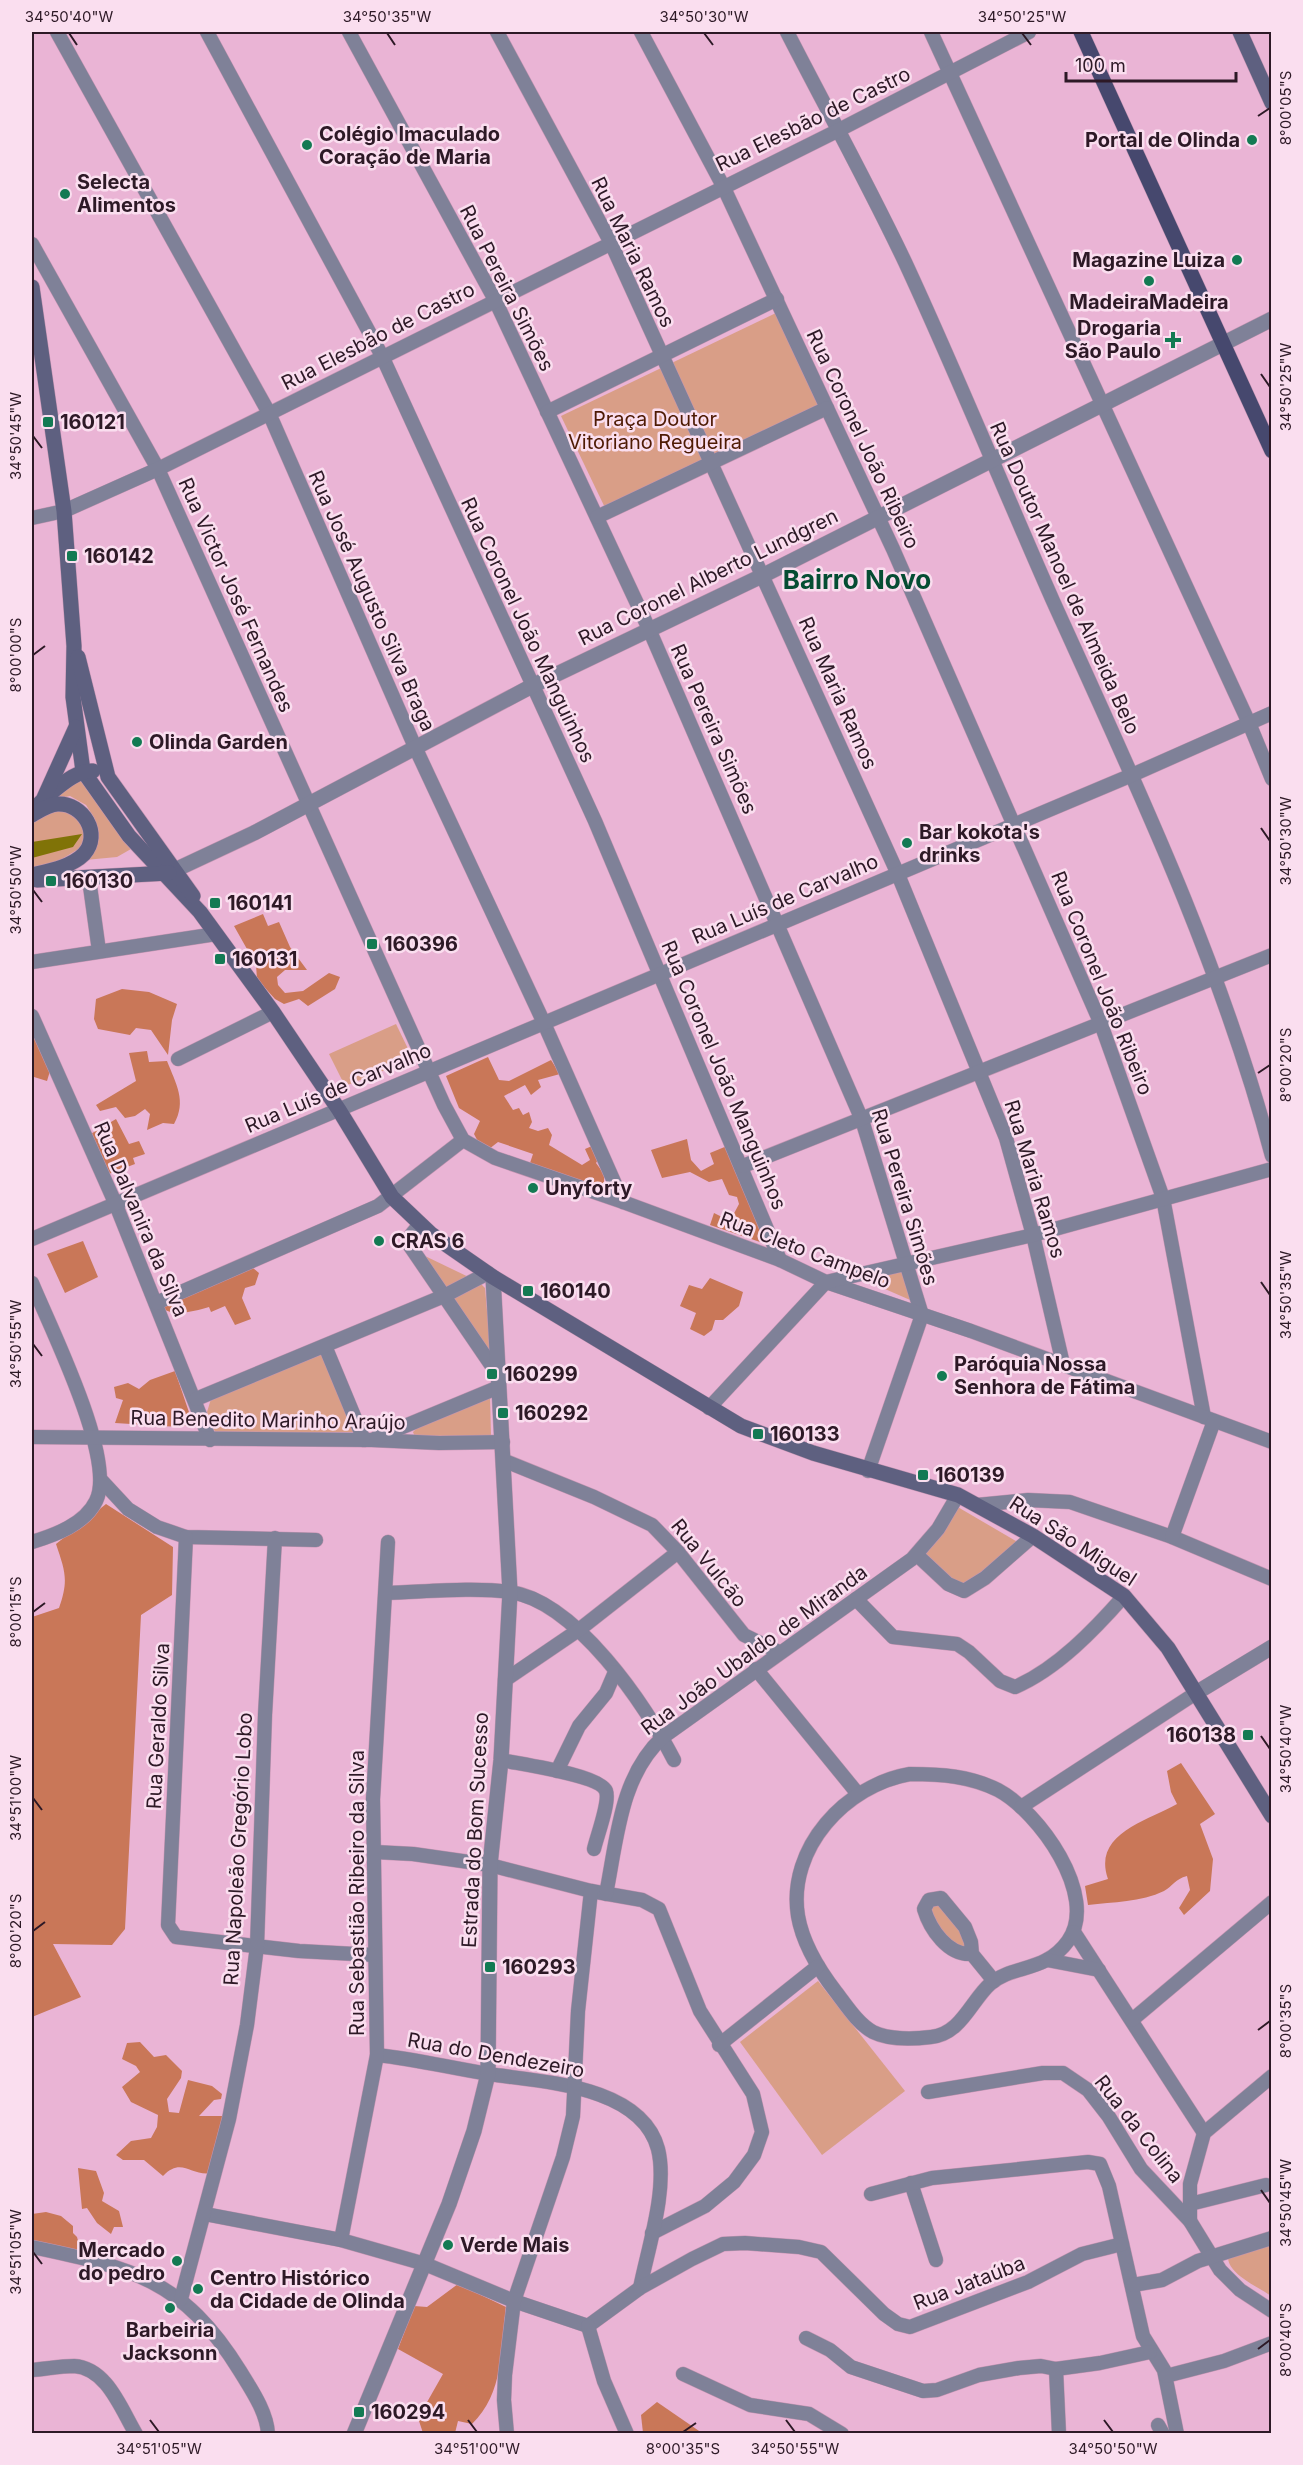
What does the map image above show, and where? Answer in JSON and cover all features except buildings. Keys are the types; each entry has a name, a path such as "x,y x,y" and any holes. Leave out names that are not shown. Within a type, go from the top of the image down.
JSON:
{"main road":[{"path":"1081,32 1272,451"},
{"path":"1240,32 1272,103"},
{"path":"32,287 64,511 74,646 72,682 83,771 129,836 170,872"},
{"path":"74,646 108,777 170,872"},
{"path":"35,808 76,727"},
{"path":"35,808 83,771 91,771 108,777"},
{"path":"32,875 62,867 79,858 88,848 91,835 85,816 75,808 57,804 35,808"},
{"path":"32,880 89,879 170,872"},
{"name":"Rua São Miguel","path":"170,872 273,1012 339,1110 392,1197 419,1225 491,1275 709,1408 763,1436 868,1471 958,1496 1033,1536 1124,1596 1155,1629 1272,1816"}],"street":[{"name":"Rua José Augusto Silva Braga","path":"57,32 268,413 415,747 543,1021 623,1202"},
{"name":"Rua Coronel João Manguinhos","path":"207,32 382,356 595,821 743,1166 780,1260"},
{"name":"Rua Pereira Simões","path":"349,32 495,300 649,629 862,1120 886,1190 904,1263 922,1315 868,1471"},
{"name":"Rua Maria Ramos","path":"497,32 611,243 764,574 897,872 1006,1138 1033,1235 1063,1364"},
{"name":"Rua Coronel João Ribeiro","path":"641,32 723,186 777,299 878,517 1015,824 1101,1024 1163,1198 1209,1419"},
{"name":"Rua Doutor Manoel de Almeida Belo","path":"788,32 920,295 990,460 1132,775 1216,977 1265,1105 1272,1156"},
{"path":"931,32 952,71 1100,403 1249,723 1272,779"},
{"name":"Rua Elesbão de Castro","path":"32,518 64,511 158,469 837,131 1029,32"},
{"name":"Rua Victor José Fernandes","path":"32,244 158,469 430,1070"},
{"path":"547,412 777,299"},
{"name":"Rua Coronel Alberto Lundgren","path":"170,872 310,804 532,687 764,574 1100,403 1272,319"},
{"path":"597,517 827,408"},
{"name":"Rua Luís de Carvalho","path":"32,1239 339,1110 543,1021 1132,775 1272,713"},
{"path":"89,879 99,951"},
{"path":"32,962 216,934"},
{"path":"743,1166 1272,955"},
{"path":"178,1059 273,1012"},
{"name":"Rua Dalvanira da Silva","path":"32,1016 116,1205 196,1399 210,1440"},
{"path":"156,1303 291,1246 392,1197 463,1140 455,1128 430,1070"},
{"name":"Rua Cleto Campelo","path":"463,1140 495,1158 780,1260 826,1282 1063,1364 1272,1442"},
{"path":"709,1408 826,1282 1033,1235 1272,1169"},
{"path":"325,1346 368,1440 499,1381 410,1246 411,1235 419,1225"},
{"path":"196,1399 491,1275"},
{"name":"Estrada do Bom Sucesso","path":"354,2433 425,2264 474,2131 488,2074 490,1865 501,1760 510,1592 505,1461 491,1275"},
{"path":"32,1283 93,1436 102,1480 98,1499 80,1520 52,1536 32,1542"},
{"path":"1172,1537 1209,1419"},
{"name":"Rua Benedito Marinho Araújo","path":"32,1437 503,1442"},
{"name":"Rua Vulcão","path":"505,1461 641,1518 652,1525 678,1552 744,1635 780,1652"},
{"path":"102,1480 118,1500 134,1513 157,1527 186,1537 316,1540"},
{"name":"Rua João Ubaldo de Miranda","path":"606,1894 631,1781 644,1756 663,1737 917,1555 938,1529 958,1496"},
{"path":"977,1505 1028,1500 1070,1502 1172,1537 1272,1579"},
{"path":"917,1555 948,1584 964,1591 985,1578 1033,1536"},
{"name":"Rua Geraldo Silva","path":"186,1537 168,1925 176,1937 257,1946"},
{"name":"Rua Napoleão Gregório Lobo","path":"180,2299 229,2119 247,2025 257,1946 265,1715 275,1538"},
{"name":"Rua Sebastião Ribeiro da Silva","path":"341,2240 377,2055 374,1955 374,1775 388,1542"},
{"path":"505,1680 580,1629 678,1552"},
{"path":"386,1593 510,1592 553,1610 580,1629 615,1672 663,1737 674,1760"},
{"path":"856,1599 889,1635 899,1640 957,1644 969,1652 1000,1682 1015,1687 1078,1642 1124,1596"},
{"path":"1022,1807 1196,1693 1272,1647"},
{"path":"756,1669 858,1794"},
{"path":"557,1771 579,1726 606,1693 615,1672"},
{"path":"501,1760 557,1771 594,1781 604,1787 606,1799 594,1849"},
{"path":"910,1774 951,1775 999,1791 1022,1807 1050,1841 1069,1875 1076,1901 1074,1932 1060,1950 1047,1960 994,1981 964,2017 943,2034 926,2037 895,2037 879,2034 868,2028 818,1966 807,1945 798,1914 800,1876 805,1860 822,1827 858,1794 895,1777 910,1774"},
{"path":"375,1852 413,1854 490,1865 591,1891 650,1903 659,1909 695,2002 719,2045 753,2094 761,2120 759,2143 744,2170 719,2196 652,2233"},
{"path":"507,2433 504,2383 514,2301 563,2157 573,2116 572,2085 591,1891"},
{"path":"1132,2020 1272,1902"},
{"path":"1074,1932 1204,2133"},
{"path":"257,1946 374,1955"},
{"path":"972,1954 994,1981"},
{"path":"1047,1960 1099,1970"},
{"path":"719,2045 818,1966"},
{"name":"Rua do Dendezeiro","path":"377,2055 422,2060 488,2074 572,2085 624,2106 647,2129 657,2146 659,2186 640,2288"},
{"name":"Rua da Colina","path":"928,2092 1043,2073 1060,2073 1069,2076 1088,2090 1109,2117 1141,2169 1190,2221 1210,2256 1235,2286 1272,2311"},
{"path":"1190,2221 1192,2174 1204,2133 1272,2076"},
{"path":"871,2194 911,2183 1088,2162 1098,2163 1105,2172 1143,2336 1150,2352 1159,2361 1166,2376 1177,2433"},
{"path":"911,2183 936,2260"},
{"path":"1190,2204 1266,2185"},
{"path":"205,2214 341,2240 425,2264 514,2301 588,2326 604,2381 627,2433"},
{"path":"1133,2286 1162,2280 1210,2256 1272,2238"},
{"name":"Rua Jataúba","path":"588,2326 640,2288 723,2244 745,2243 813,2249 825,2255 884,2314 898,2324 910,2327 1028,2282 1082,2254 1122,2244"},
{"path":"32,2247 107,2264 152,2280 180,2299 230,2355 252,2390 268,2426 268,2433"},
{"path":"806,2338 830,2350 851,2367 923,2391 937,2390 979,2375 1019,2368 1041,2366 1056,2369 1150,2352"},
{"path":"1166,2376 1224,2361 1272,2343"},
{"path":"32,2370 75,2366 93,2371 105,2381 136,2433"},
{"path":"1056,2369 1059,2433"},
{"path":"684,2374 750,2405 809,2414 842,2433"}],"green space":[{"name":"Praça Doutor Vitoriano Regueira","path":"778,312 821,407 608,514 561,416"},
{"path":"80,776 131,849 117,857 85,860 95,819 86,805 70,796 48,801"},
{"path":"53,809 67,809 86,826 82,847 55,863 32,871 32,822"},
{"path":"396,1024 413,1059 345,1086 329,1054"},
{"path":"425,1256 479,1282 485,1288 491,1356"},
{"path":"907,1268 917,1303 853,1275"},
{"path":"323,1354 354,1432 215,1432 207,1412 211,1399"},
{"path":"490,1395 491,1436 415,1437 413,1432 416,1429"},
{"path":"956,1506 1021,1544 961,1588 922,1554"},
{"path":"937,1900 968,1938 964,1947 954,1948 927,1911"},
{"path":"818,1981 905,2091 822,2155 740,2042"},
{"path":"1271,2242 1271,2296 1233,2270 1228,2258"}],"shaded area":[{"path":"82,834 73,847 32,858 32,842"},
{"path":"263,914 268,926 279,922 290,947 307,970 285,970 277,977 278,985 285,993 303,991 329,973 340,977 335,989 308,1006 299,999 284,1004 275,999 257,979 256,965 234,926"},
{"path":"122,989 149,992 177,1004 172,1020 168,1055 151,1030 136,1028 130,1035 98,1029 94,1019 96,999"},
{"path":"32,1031 50,1071 47,1081 34,1077"},
{"path":"147,1051 149,1062 167,1061 179,1092 180,1108 174,1124 163,1123 147,1130 150,1114 145,1109 135,1116 125,1118 116,1107 100,1111 96,1105 136,1081 129,1053"},
{"path":"488,1057 499,1080 509,1081 551,1060 560,1074 538,1080 541,1087 531,1095 525,1085 504,1096 513,1110 519,1108 523,1115 529,1112 532,1122 529,1128 538,1131 548,1128 552,1135 549,1145 582,1165 590,1160 585,1149 592,1146 599,1158 596,1163 604,1174 604,1183 584,1188 529,1166 533,1154 498,1142 484,1153 474,1134 480,1121 459,1108 446,1076"},
{"path":"116,1119 129,1144 139,1141 145,1154 133,1158 135,1164 106,1175 89,1135"},
{"path":"687,1139 691,1160 701,1171 714,1164 710,1153 727,1146 761,1231 760,1242 710,1225 714,1213 730,1221 739,1204 737,1197 729,1195 722,1179 709,1182 690,1172 662,1178 651,1150"},
{"path":"83,1241 98,1277 65,1293 47,1254"},
{"path":"253,1268 259,1273 255,1285 245,1288 242,1298 251,1319 235,1325 225,1306 211,1312 209,1307 178,1313 162,1308 164,1304"},
{"path":"710,1278 743,1292 739,1306 723,1320 715,1320 712,1330 704,1336 690,1329 696,1313 680,1306 689,1285 702,1289"},
{"path":"175,1371 193,1424 179,1427 115,1423 123,1400 116,1398 114,1387 128,1383 139,1389 150,1380"},
{"path":"106,1504 173,1547 172,1595 141,1615 125,1929 112,1945 53,1944 81,1997 32,2017 32,1617 59,1608 65,1576 56,1544"},
{"path":"1181,1763 1215,1814 1200,1824 1213,1859 1210,1891 1184,1915 1179,1908 1190,1890 1187,1876 1155,1895 1127,1901 1088,1905 1085,1886 1108,1879 1105,1864 1108,1851 1115,1840 1138,1823 1177,1804 1171,1792 1167,1771"},
{"path":"140,2042 154,2057 166,2055 182,2071 181,2078 167,2099 169,2112 179,2113 188,2080 212,2086 222,2094 221,2099 214,2100 199,2116 222,2116 224,2139 212,2173 181,2167 170,2170 163,2176 144,2160 123,2160 116,2155 131,2141 151,2138 157,2127 158,2115 131,2102 122,2087 140,2072 136,2066 122,2059 127,2043"},
{"path":"78,2168 96,2171 104,2193 102,2201 119,2211 123,2227 114,2227 111,2234 97,2223 87,2208 82,2209"},
{"path":"46,2212 61,2216 73,2226 73,2233 77,2237 82,2256 32,2244 32,2214"},
{"path":"458,2284 506,2307 496,2384 482,2412 472,2424 458,2421 455,2433 423,2433 418,2418 443,2374 398,2349 414,2306 427,2307"},
{"path":"657,2402 702,2433 643,2433 641,2415"}],"place":[{"name":"Portal de Olinda","path":"1252,140"},
{"name":"Colégio Imaculado Coração de Maria","path":"307,145"},
{"name":"Selecta Alimentos","path":"65,194"},
{"name":"Magazine Luiza","path":"1237,260"},
{"name":"MadeiraMadeira","path":"1149,281"},
{"name":"Drogaria São Paulo","path":"1173,340"},
{"name":"160121","path":"48,422"},
{"name":"160142","path":"72,556"},
{"name":"Olinda Garden","path":"137,742"},
{"name":"Bar kokota's drinks","path":"907,843"},
{"name":"160130","path":"51,881"},
{"name":"160141","path":"215,903"},
{"name":"160396","path":"372,944"},
{"name":"160131","path":"220,959"},
{"name":"Unyforty","path":"533,1188"},
{"name":"CRAS 6","path":"379,1241"},
{"name":"160140","path":"528,1291"},
{"name":"160299","path":"492,1374"},
{"name":"Paróquia Nossa Senhora de Fátima","path":"942,1376"},
{"name":"160292","path":"503,1413"},
{"name":"160133","path":"758,1434"},
{"name":"160139","path":"923,1475"},
{"name":"160138","path":"1248,1735"},
{"name":"160293","path":"490,1967"},
{"name":"Verde Mais","path":"448,2245"},
{"name":"Mercado do pedro","path":"177,2261"},
{"name":"Centro Histórico da Cidade de Olinda","path":"198,2289"},
{"name":"Barbeiria Jacksonn","path":"170,2308"},
{"name":"160294","path":"359,2412"}],"district":[{"name":"Bairro Novo","path":"857,580"}]}
